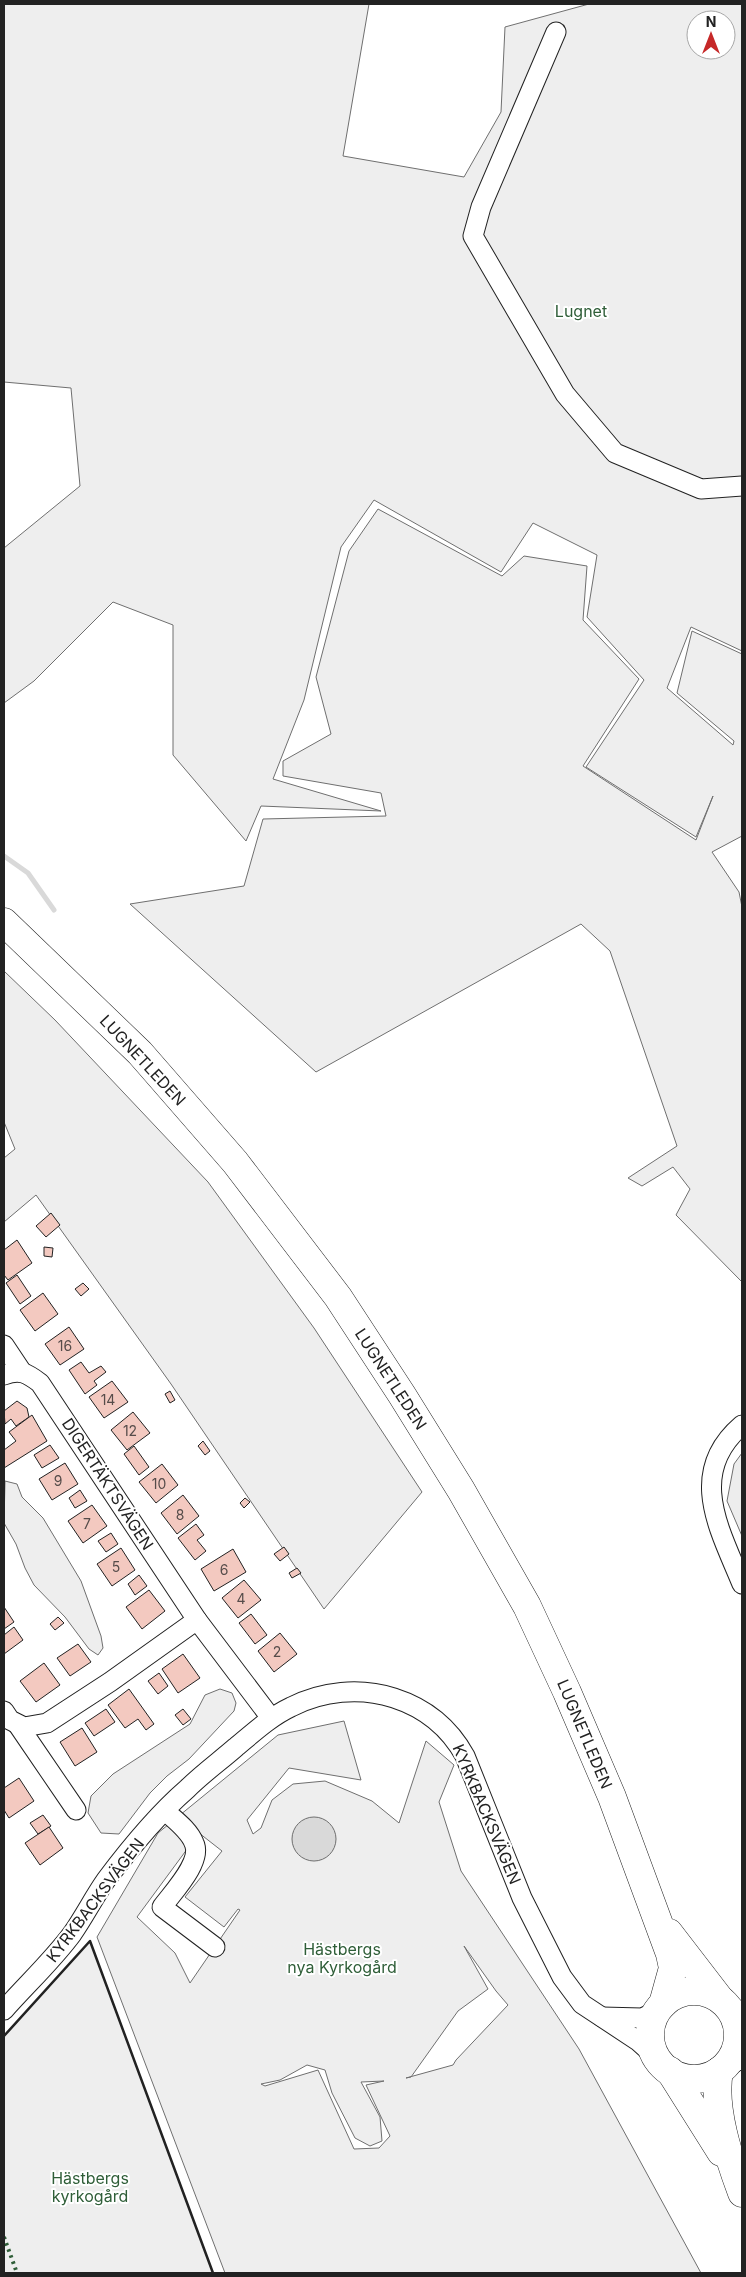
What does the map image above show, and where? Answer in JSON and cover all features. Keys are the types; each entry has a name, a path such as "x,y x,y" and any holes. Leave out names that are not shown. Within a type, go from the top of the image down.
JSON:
{"highway":[{"name":"LUGNETLEDEN","path":"4,922 140,1053 235,1162 338,1297 440,1455 527,1606 567,1692 608,1788 658,1917 670,1954 672,1968 660,2007"},
{"name":"LUGNETLEDEN","path":"658,1917 681,1950 731,2008"},
{"path":"692,1990 703,1991 731,2008 738,2026 738,2043 729,2065 716,2088 717,2103 738,2182 651,2044 650,2031 660,2007 677,1994 692,1990"},
{"path":"664,2065 686,2078 698,2079 729,2065"}],"street":[{"path":"556,32 481,207 473,236 566,394 616,453 700,489 742,486"},
{"path":"4,1345 13,1373"},
{"name":"DIGERTÄKTSVÄGEN","path":"13,1373 29,1374 40,1383 197,1620 271,1718"},
{"path":"742,1425 733,1433 719,1455 711,1481 711,1498 720,1528 742,1584"},
{"path":"18,1725 27,1728 47,1723 110,1682 197,1620"},
{"name":"KYRKBACKSVÄGEN","path":"4,2010 53,1957 72,1933 106,1880 165,1810 186,1789 271,1718 291,1706 320,1696 361,1692 402,1701 425,1712 452,1735 465,1756 522,1898 549,1954 573,1994 582,2004 598,2016 638,2041 664,2065"},
{"path":"4,1712 18,1725 76,1810"},
{"path":"165,1810 190,1835 195,1844 196,1852 194,1862 162,1907 215,1947"},
{"path":"598,2016 642,2018 660,2007"}],"green space":[{"name":"Lugnet","path":"4,4 369,4 343,156 464,177 501,112 505,27 589,4 742,4 742,651 691,627 667,688 733,745 734,741 677,693 692,631 742,654 742,836 712,852 739,892 742,907 742,1282 676,1215 690,1189 673,1167 642,1186 628,1178 677,1146 610,951 581,924 316,1072 130,904 244,886 263,819 386,816 381,793 283,776 283,761 331,734 316,677 349,551 378,509 502,576 524,556 587,566 583,620 639,679 583,766 696,840 713,796 696,837 586,767 644,680 587,617 597,555 533,523 501,572 374,500 341,547 304,700 273,779 381,811 261,806 246,841 173,755 173,625 113,602 34,681 4,703 4,548 80,486 71,388 4,382"},
{"path":"4,971 55,1020 208,1182 314,1328 422,1492 324,1609 171,1384 36,1195 4,1222 4,1158 15,1149 4,1122"},
{"path":"5,1481 17,1484 22,1497 43,1518 81,1581 101,1636 103,1648 98,1655 89,1649 65,1617 34,1585 16,1544 4,1523"},
{"path":"220,1689 232,1693 236,1703 234,1711 189,1759 167,1776 150,1793 119,1834 101,1833 88,1813 91,1796 113,1774 190,1724 205,1695"},
{"name":"Hästbergs nya Kyrkogård","path":"344,1721 361,1780 289,1768 247,1820 253,1834 261,1828 272,1800 293,1784 325,1781 372,1801 399,1823 426,1741 454,1765 439,1802 461,1871 579,2049 701,2273 225,2273 97,1937 158,1833 278,1735","holes":["199,1833 222,1851 185,1897 224,1927 238,1909 240,1910 190,1983 175,1953 137,1917","464,1946 508,2005 453,2065 411,2077 458,2011 488,1989","307,2065 325,2070 332,2093 355,2138 370,2146 382,2141 380,2117 361,2082 384,2081 366,2085 390,2136 379,2148 354,2149 318,2070 265,2086 261,2084 280,2080"]},
{"name":"Hästbergs kyrkogård","path":"90,1941 213,2273 4,2273 4,2036"}],"shaded area":[{"path":"742,1453 742,1536 727,1501 734,1464"},
{"path":"314,1817 326,1821 332,1827 336,1839 332,1851 326,1857 314,1861 302,1857 296,1851 292,1839 296,1827 302,1821"}],"building":[{"path":"51,1213 60,1225 46,1237 36,1226"},
{"path":"17,1240 32,1263 8,1280 4,1275 4,1250"},
{"path":"44,1247 53,1248 52,1257 44,1256"},
{"path":"17,1275 31,1296 20,1304 6,1283"},
{"path":"83,1283 89,1289 81,1296 75,1289"},
{"path":"43,1293 58,1314 35,1331 20,1310"},
{"path":"69,1327 84,1349 60,1365 45,1344"},
{"path":"81,1362 89,1373 101,1366 106,1372 94,1381 97,1385 85,1394 69,1370"},
{"path":"112,1381 128,1402 104,1418 89,1397"},
{"path":"170,1391 175,1400 170,1403 165,1394"},
{"path":"17,1401 27,1408 29,1417 16,1426 11,1419 5,1424 4,1411"},
{"path":"133,1412 150,1433 127,1450 111,1430"},
{"path":"32,1415 47,1441 4,1468 4,1450 16,1441 9,1432"},
{"path":"203,1441 210,1451 205,1455 198,1446"},
{"path":"50,1445 59,1458 42,1468 34,1455"},
{"path":"134,1446 149,1467 139,1475 124,1454"},
{"path":"65,1463 78,1484 52,1500 39,1479"},
{"path":"162,1464 178,1485 156,1503 139,1482"},
{"path":"80,1490 87,1501 75,1508 69,1498"},
{"path":"183,1495 199,1516 177,1534 161,1513"},
{"path":"245,1498 250,1502 244,1508 240,1503"},
{"path":"92,1505 107,1526 83,1543 68,1521"},
{"path":"196,1524 204,1535 197,1540 206,1551 195,1560 178,1538"},
{"path":"111,1533 118,1544 106,1552 98,1541"},
{"path":"284,1547 289,1554 280,1561 274,1554"},
{"path":"121,1548 135,1570 112,1586 97,1564"},
{"path":"233,1549 246,1572 214,1591 201,1569"},
{"path":"297,1568 301,1573 292,1578 289,1573"},
{"path":"139,1575 147,1586 135,1595 128,1584"},
{"path":"244,1580 261,1600 238,1618 222,1598"},
{"path":"149,1590 165,1611 142,1629 126,1607"},
{"path":"4,1607 14,1622 4,1629"},
{"path":"251,1614 267,1635 255,1644 239,1623"},
{"path":"58,1617 64,1623 55,1630 50,1624"},
{"path":"14,1627 23,1640 4,1654 4,1635"},
{"path":"280,1633 297,1654 274,1672 258,1651"},
{"path":"78,1644 91,1662 70,1676 57,1658"},
{"path":"183,1654 200,1678 178,1693 162,1669"},
{"path":"44,1663 60,1685 36,1702 20,1681"},
{"path":"159,1673 168,1686 158,1694 148,1681"},
{"path":"129,1689 154,1724 146,1730 138,1719 125,1728 108,1705"},
{"path":"106,1709 115,1722 94,1736 85,1723"},
{"path":"183,1709 191,1719 183,1725 175,1715"},
{"path":"82,1728 97,1752 75,1766 60,1742"},
{"path":"19,1778 34,1801 9,1818 4,1810 4,1788"},
{"path":"43,1815 51,1826 38,1834 30,1823"},
{"path":"49,1827 63,1848 40,1865 25,1843"}],"waterway":[{"path":"4,856 28,873 54,910"}],"hedge":[{"path":"4,2237 17,2273"}],"wall":[{"path":"4,2036 90,1941 213,2273"}]}
